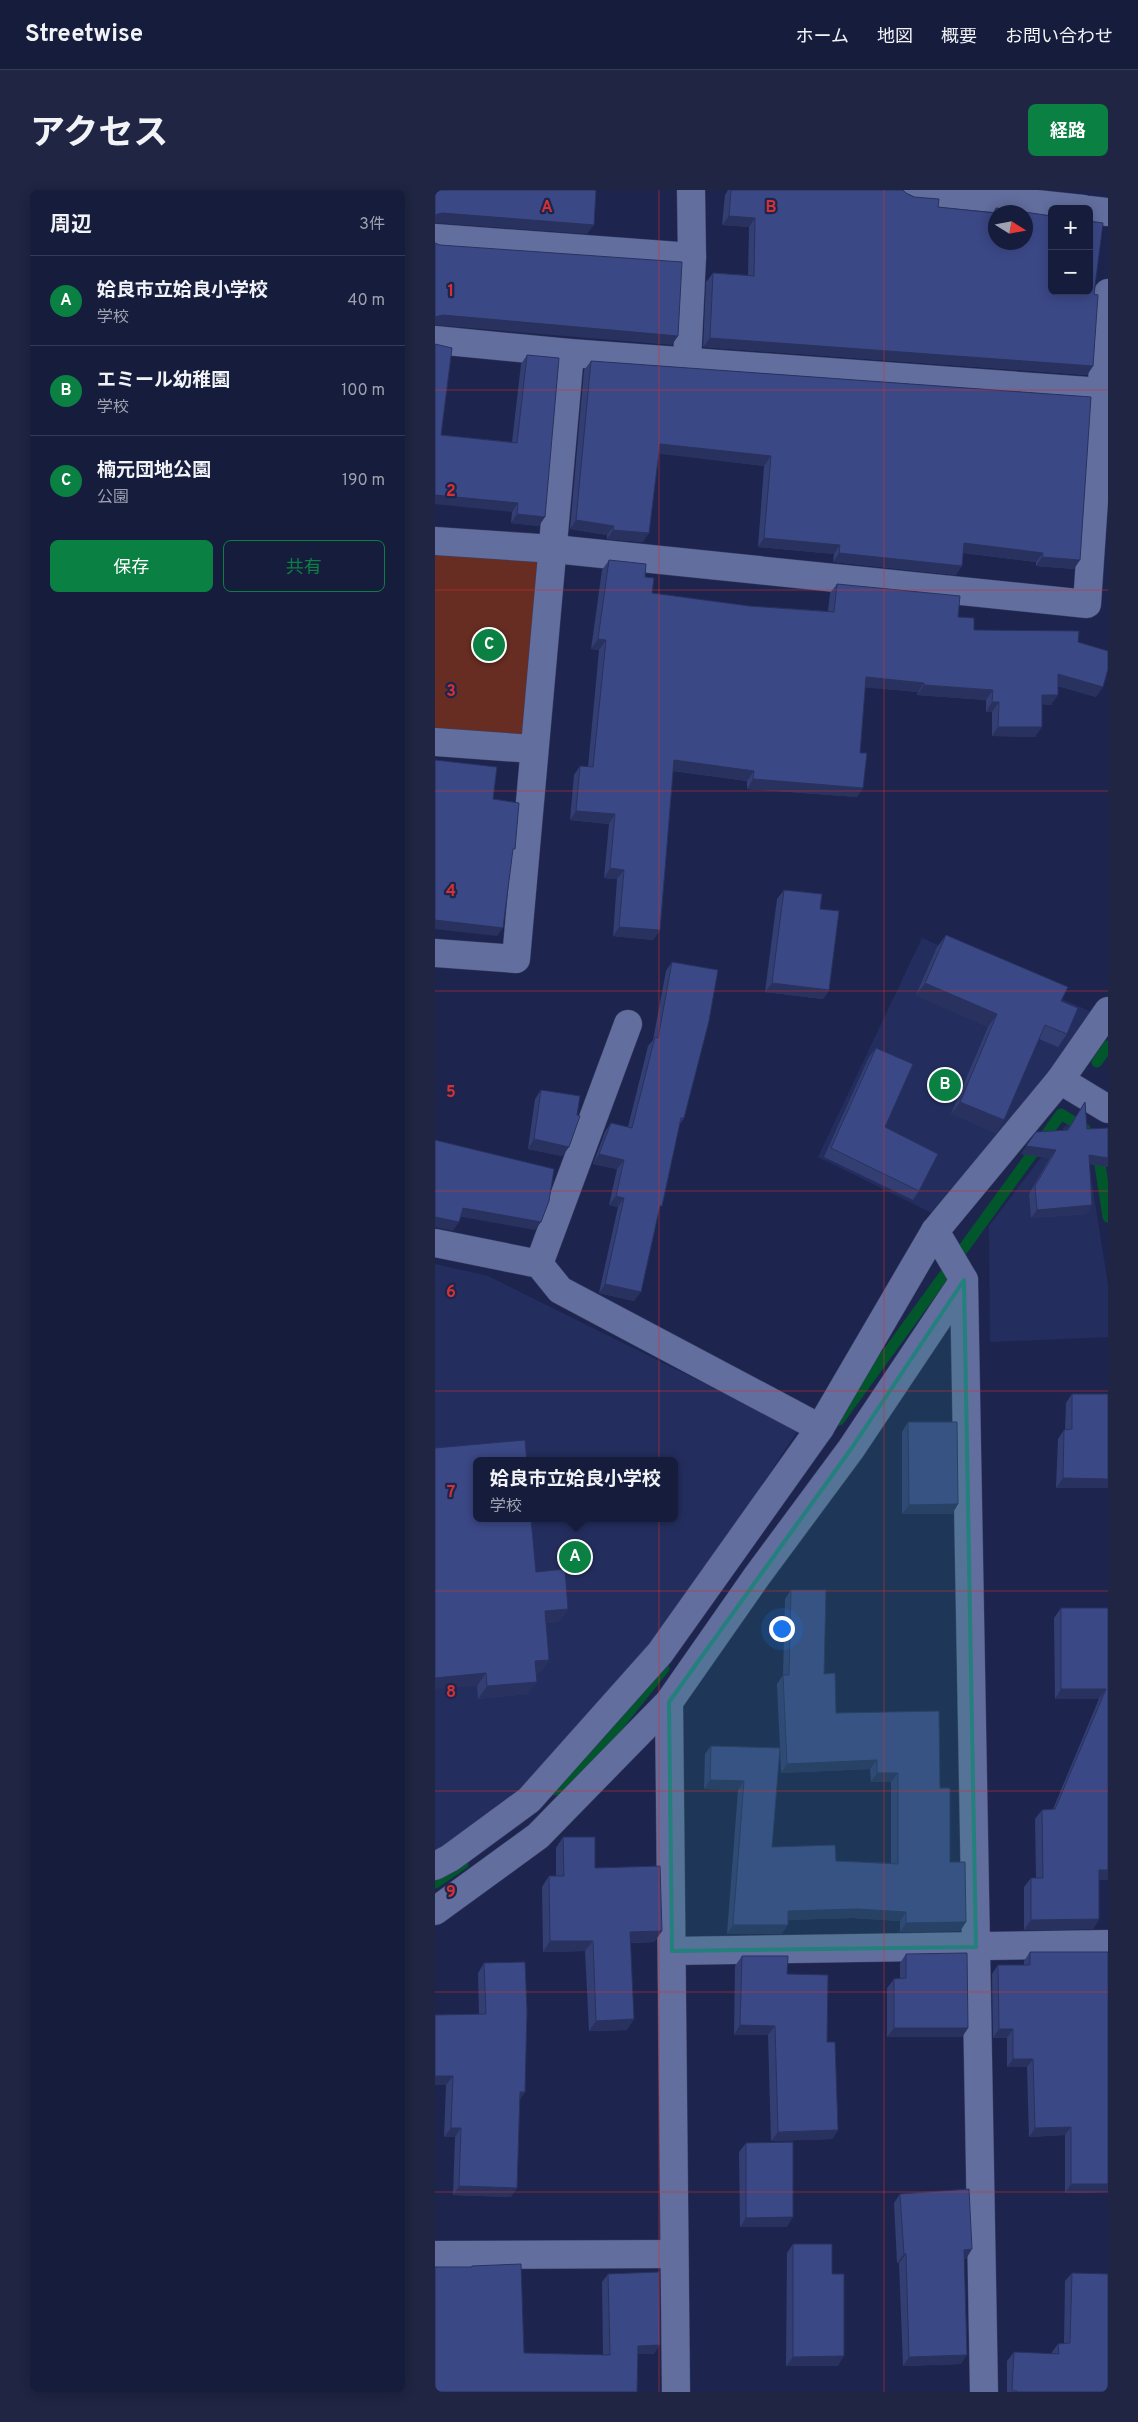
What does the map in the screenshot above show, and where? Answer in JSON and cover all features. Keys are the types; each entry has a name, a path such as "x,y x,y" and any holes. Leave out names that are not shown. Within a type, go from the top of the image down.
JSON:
{"street":[{"path":"687,361 692,257 691,190"},
{"path":"909,190 1024,195 1066,205"},
{"path":"1093,210 1108,212"},
{"path":"435,238 692,257"},
{"path":"435,541 554,549 1087,604 1108,293"},
{"path":"435,340 570,353 1101,392"},
{"path":"435,953 516,959 533,749 554,549 570,353"},
{"path":"435,742 533,749"},
{"path":"435,1866 450,1858 529,1800 597,1726 660,1653 820,1428 935,1230 1060,1080 1108,1011"},
{"path":"539,1264 628,1024"},
{"path":"1060,1080 1108,1109"},
{"path":"935,1230 964,1280 984,2392"},
{"path":"435,1243 539,1264 560,1290 820,1428"},
{"path":"435,1910 538,1836 669,1702 757,1576 851,1449 964,1280"},
{"path":"669,1702 676,2392"},
{"path":"673,1951 1108,1944"},
{"path":"435,2255 674,2254"}],"highlighted area":[{"path":"964,1280 976,1947 672,1951 669,1702 851,1449"}],"shaded area":[{"path":"435,541 554,549 533,749 435,742"},
{"path":"922,938 1094,1013 936,1215 818,1157"},
{"path":"1066,1125 1084,1133 1108,1285 1108,1337 990,1342 989,1226"},
{"path":"435,1264 488,1276 798,1430 682,1606 588,1722 528,1786 448,1845 435,1852"}],"building":[{"path":"435,190 596,190 594,225 442,213 435,215"},
{"path":"731,190 903,190 914,197 939,199 938,207 988,212 988,250 1033,250 1033,213 1048,215 1048,295 1093,295 1093,222 1103,223 1094,294 1098,295 1093,366 710,338 713,273 754,276 755,218 729,216"},
{"path":"435,243 440,245 682,262 678,336 443,315 435,317"},
{"path":"435,344 452,348 441,435 517,443 527,355 559,358 545,517 517,514 518,503 435,495"},
{"path":"591,361 1091,397 1080,560 1042,557 1043,553 964,543 962,566 839,553 840,545 764,538 771,456 660,444 649,533 613,530 614,526 576,520"},
{"path":"609,560 646,564 645,577 654,578 652,593 749,606 834,612 837,584 960,596 958,617 974,618 974,630 1079,631 1078,642 1108,651 1108,669 1103,687 1058,674 1058,695 1042,695 1042,727 998,727 999,702 992,702 993,690 924,685 924,683 866,677 860,753 867,753 863,788 753,779 754,771 674,760 660,930 619,927 624,870 610,868 615,814 576,811 580,766 593,767 606,640 598,639"},
{"path":"435,760 497,767 493,799 519,803 515,849 513,849 503,928 435,920"},
{"path":"784,890 822,894 820,909 839,911 829,990 772,983"},
{"path":"946,935 1068,987 1061,1001 1078,1008 1067,1034 1045,1025 1004,1120 960,1102 997,1014 925,983"},
{"path":"672,962 718,970 709,1021 684,1118 681,1118 641,1292 605,1284 624,1198 616,1196 624,1160 599,1154 611,1123 632,1128 655,1037 658,1038"},
{"path":"876,1048 913,1064 885,1127 938,1154 919,1191 831,1148"},
{"path":"541,1090 580,1096 577,1115 580,1116 569,1147 534,1139"},
{"path":"1085,1102 1087,1129 1108,1128 1108,1158 1089,1155 1092,1205 1037,1210 1035,1186 1056,1150 1026,1146 1036,1132 1068,1130"},
{"path":"435,1140 554,1169 549,1201 541,1222 463,1208 459,1222 435,1217"},
{"path":"1072,1394 1108,1394 1108,1479 1063,1478 1064,1430 1072,1429"},
{"path":"908,1422 957,1422 958,1504 909,1505"},
{"path":"525,1440 527,1457 473,1457 473,1522 531,1522 536,1572 565,1569 568,1609 545,1611 549,1660 535,1661 537,1682 487,1686 486,1673 435,1678 435,1448"},
{"path":"791,1590 826,1590 824,1674 835,1673 836,1713 939,1711 940,1788 950,1788 950,1862 965,1862 966,1922 906,1923 906,1912 858,1909 788,1911 788,1925 733,1925 744,1781 710,1780 711,1746 780,1748 772,1847 835,1845 836,1861 898,1864 898,1773 877,1773 877,1760 787,1764 783,1675 789,1675"},
{"path":"1061,1608 1108,1608 1108,1870 1099,1870 1099,1919 1031,1920 1031,1878 1043,1878 1042,1810 1055,1809 1106,1689 1061,1689"},
{"path":"563,1837 595,1837 595,1868 660,1866 662,1931 630,1932 634,2019 596,2021 593,1941 550,1941 549,1876 564,1876"},
{"path":"1030,1952 1108,1952 1108,2184 1071,2184 1071,2127 1035,2128 1033,2059 1013,2059 1013,2029 999,2029 998,1965 1030,1965"},
{"path":"967,1953 968,2028 894,2028 894,1979 906,1978 906,1954"},
{"path":"742,1956 788,1956 787,1974 828,1975 827,2042 835,2042 838,2130 778,2132 775,2026 740,2025"},
{"path":"525,1962 527,2011 525,2092 520,2092 517,2188 459,2186 461,2128 451,2128 453,2076 435,2076 435,2015 486,2014 484,1963"},
{"path":"793,2142 793,2217 746,2218 746,2143"},
{"path":"969,2189 972,2249 964,2250 967,2355 909,2357 906,2254 904,2254 900,2194"},
{"path":"793,2244 832,2244 832,2274 844,2274 844,2356 793,2357"},
{"path":"521,2264 524,2353 610,2355 608,2274 659,2272 660,2345 638,2346 637,2392 435,2392 435,2267"},
{"path":"1072,2273 1108,2274 1108,2392 1012,2391 1014,2352 1059,2354 1058,2344 1070,2343"}],"waterway":[{"path":"1097,1062 1108,1046"},
{"path":"839,1420 1061,1114 1085,1129"},
{"path":"1098,1152 1108,1217"},
{"path":"555,1790 609,1737 664,1668"},
{"path":"435,1883 463,1864"}],"place":[{"name":"楠元団地公園","path":"489,645"},
{"name":"エミール幼稚園","path":"945,1085"},
{"name":"姶良市立姶良小学校","path":"575,1557"}]}
